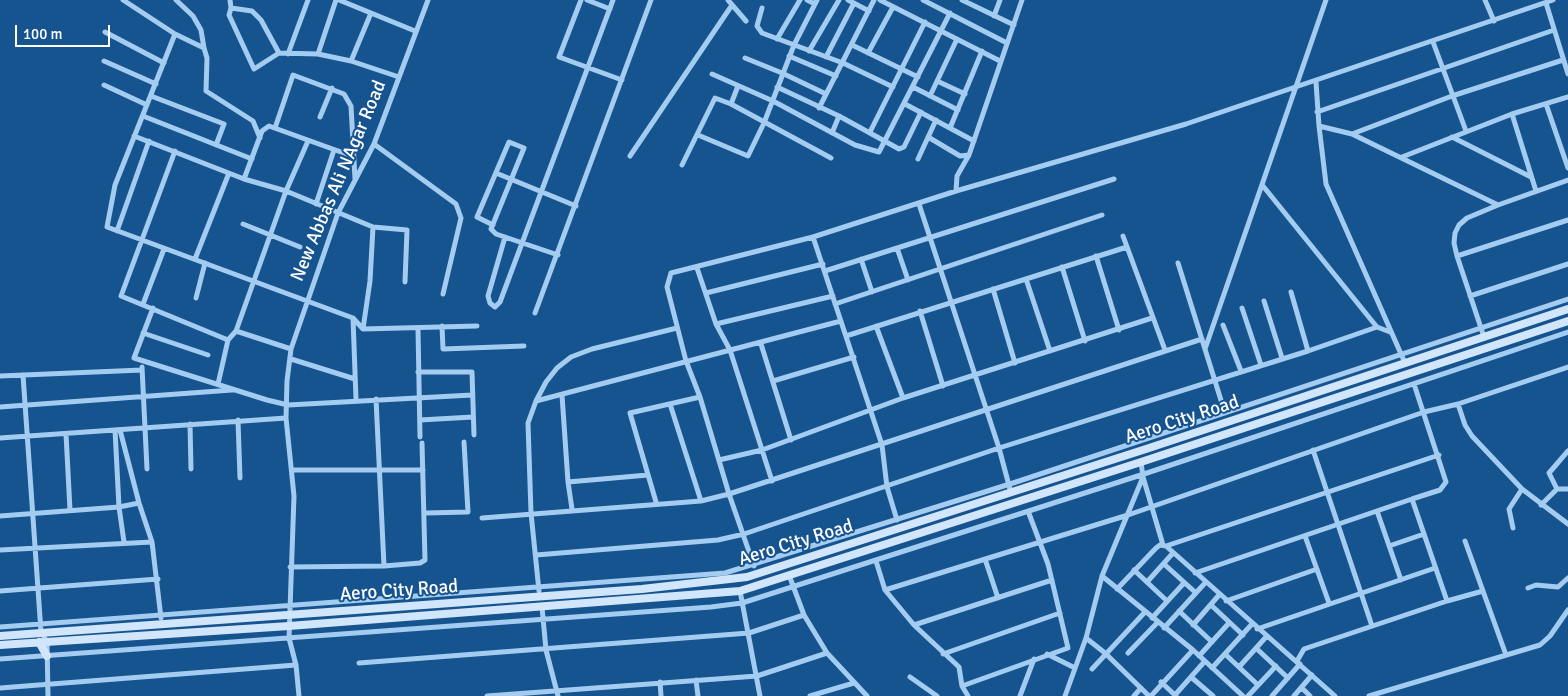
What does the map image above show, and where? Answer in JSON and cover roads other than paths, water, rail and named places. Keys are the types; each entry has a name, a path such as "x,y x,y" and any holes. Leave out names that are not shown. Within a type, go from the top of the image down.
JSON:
{"street":[{"path":"123,0 176,34 204,48"},
{"path":"176,0 193,16 201,30 207,58 206,91 253,121 260,138"},
{"path":"230,0 231,8 229,15 254,69 279,53"},
{"path":"288,54 308,0"},
{"path":"318,54 338,0 415,31"},
{"name":"New Abbas Ali NAgar Road","path":"289,626 294,496 286,418 288,405 287,380 291,349 338,213 374,144 428,0"},
{"path":"580,0 559,57 622,80"},
{"path":"587,0 610,9"},
{"path":"505,236 488,296 488,300 493,306 497,306 500,302 613,0"},
{"path":"536,314 651,0"},
{"path":"777,39 800,0"},
{"path":"698,134 748,156 764,123 789,56 816,2 807,0"},
{"path":"809,51 838,0"},
{"path":"848,0 868,11"},
{"path":"819,108 874,0"},
{"path":"880,0 1000,61"},
{"path":"923,0 1007,43"},
{"path":"962,0 1014,25"},
{"path":"994,16 1000,0"},
{"path":"956,191 957,176 969,155 1022,0"},
{"path":"1205,349 1326,0"},
{"path":"1485,0 1494,21"},
{"path":"754,566 729,494 700,397 686,362 666,287 671,274 813,237 956,191 1186,124 1316,82 1553,0"},
{"path":"630,156 730,2 746,21"},
{"path":"1546,3 1568,74"},
{"path":"826,57 854,4"},
{"path":"868,53 893,7"},
{"path":"231,8 252,11 261,20 275,50 279,53 318,54 351,61 399,77"},
{"path":"762,8 757,26 765,35 843,63 893,87"},
{"path":"351,61 371,13"},
{"path":"712,74 773,101 855,145 879,152 886,142 950,13"},
{"path":"870,132 925,22"},
{"path":"1317,112 1554,30"},
{"path":"104,32 164,62"},
{"path":"176,34 115,185 107,227 254,280 306,302 354,318 363,329"},
{"path":"930,96 957,39"},
{"path":"1433,42 1466,131"},
{"path":"852,45 918,77"},
{"path":"950,128 982,51"},
{"path":"789,56 836,76"},
{"path":"744,58 782,72 826,94"},
{"path":"1352,134 1452,96 1563,60"},
{"path":"104,61 156,84"},
{"path":"275,128 293,75 344,94 350,106 355,179"},
{"path":"938,81 965,94"},
{"path":"1316,82 1317,112 1326,184 1405,363"},
{"path":"104,85 147,105"},
{"path":"731,104 738,86"},
{"path":"777,87 839,116 902,149 921,112"},
{"path":"913,87 958,110"},
{"path":"320,117 332,88"},
{"path":"151,96 224,124 216,145"},
{"path":"1402,157 1512,114 1568,97"},
{"path":"682,165 715,98 731,104 831,158"},
{"path":"905,104 974,141"},
{"path":"1546,104 1568,168"},
{"path":"1512,114 1536,191"},
{"path":"143,116 252,159"},
{"path":"832,133 839,116"},
{"path":"918,159 936,120"},
{"path":"244,179 264,128 269,126 352,156"},
{"path":"1319,126 1352,134 1498,205"},
{"path":"134,136 244,179 286,191 373,227 407,230 405,282"},
{"path":"928,137 960,156 969,155"},
{"path":"1452,137 1531,177"},
{"path":"117,230 149,141"},
{"path":"218,384 228,340 236,331 286,191 308,141"},
{"path":"492,225 477,217 509,142 524,148 491,229 493,233 558,256"},
{"path":"374,144 456,204 461,218 443,294"},
{"path":"316,204 334,150"},
{"path":"175,151 121,296 228,340"},
{"path":"194,259 229,173"},
{"path":"496,173 576,206"},
{"path":"825,270 1114,179"},
{"path":"1484,337 1454,243 1455,233 1459,225 1467,218 1498,205 1568,180"},
{"path":"1263,186 1377,327 1390,332"},
{"path":"919,204 999,448 1011,493"},
{"path":"835,304 1102,215"},
{"path":"1457,256 1568,220"},
{"path":"243,224 300,247"},
{"path":"363,329 370,281 373,227"},
{"path":"1123,236 1165,350"},
{"path":"813,237 854,357 869,411 882,445 887,488 897,520"},
{"path":"846,336 1127,247"},
{"path":"896,248 908,280"},
{"path":"143,304 164,249"},
{"path":"1096,256 1118,330"},
{"path":"861,259 872,292"},
{"path":"196,298 205,263"},
{"path":"1178,263 1225,413"},
{"path":"706,294 823,264"},
{"path":"1470,296 1568,264"},
{"path":"1062,267 1085,341"},
{"path":"697,268 716,324 730,350 772,481"},
{"path":"1026,280 1050,351"},
{"path":"993,290 1015,363"},
{"path":"1290,292 1308,351"},
{"path":"716,324 833,296"},
{"path":"0,627 41,628 289,604 540,592 725,573 754,566 1010,484 1568,299"},
{"path":"1264,301 1282,358"},
{"path":"153,308 134,358 238,389 267,400 288,405 356,399 419,399 472,395"},
{"path":"1242,308 1261,365"},
{"name":"Aero City Road","path":"0,636 41,628 160,626 289,616 540,592 642,589 747,576 1011,493 1568,309"},
{"path":"920,311 943,386"},
{"path":"354,318 356,399"},
{"path":"719,460 762,450 903,398 1152,318"},
{"name":"Aero City Road","path":"0,645 289,626 740,591 1141,462 1568,321"},
{"path":"536,401 841,322"},
{"path":"1223,325 1241,372"},
{"path":"442,326 443,349 524,346"},
{"path":"363,329 477,326"},
{"path":"876,326 903,398"},
{"path":"536,555 718,540 744,534 887,488 999,448 1308,351 1377,327"},
{"path":"540,592 531,513 528,423 536,401 546,382 557,368 572,357 592,349 677,328"},
{"path":"290,567 384,566 420,563 425,560 418,329"},
{"path":"236,331 291,349"},
{"path":"0,659 543,620 742,603 1144,476 1568,332"},
{"path":"143,333 208,355"},
{"path":"482,518 656,502 701,500 729,494 1202,339"},
{"path":"761,344 791,440"},
{"path":"773,381 854,357"},
{"path":"291,359 355,379"},
{"path":"142,360 147,469"},
{"path":"885,590 986,559 1039,540 1128,514 1424,412 1458,404 1568,367"},
{"path":"0,376 142,370"},
{"path":"418,372 472,372 474,435"},
{"path":"23,375 41,628 47,656 48,696"},
{"path":"1195,573 1440,490 1445,486 1445,478 1439,455 1414,384"},
{"path":"0,408 238,389"},
{"path":"562,395 568,482 572,510"},
{"path":"656,502 630,413 700,397"},
{"path":"376,399 384,566"},
{"path":"670,404 701,500"},
{"path":"1458,404 1468,432 1522,489 1568,524"},
{"path":"420,420 473,417"},
{"path":"0,438 286,418"},
{"path":"238,420 240,478"},
{"path":"190,424 191,469"},
{"path":"118,430 152,542 158,579 160,626"},
{"path":"118,430 119,507 124,542"},
{"path":"66,434 70,510"},
{"path":"425,513 468,512 464,442"},
{"path":"1313,450 1372,626"},
{"path":"1557,489 1549,473 1568,451"},
{"path":"1117,589 1156,548 1439,455"},
{"path":"1141,462 1165,546 1335,696"},
{"path":"292,470 423,470"},
{"path":"568,482 648,474"},
{"path":"1064,696 1086,638 1102,576 1144,476"},
{"path":"1513,528 1509,509 1522,489"},
{"path":"1541,505 1557,489 1568,489"},
{"path":"1412,499 1447,601"},
{"path":"0,516 119,507 139,503"},
{"path":"1378,511 1401,580"},
{"path":"962,686 1068,648 1052,580 1028,512"},
{"path":"899,528 901,539"},
{"path":"1389,546 1424,534"},
{"path":"1306,536 1329,603"},
{"path":"1465,541 1506,655"},
{"path":"0,550 152,542"},
{"path":"1147,582 1173,552"},
{"path":"986,559 998,598"},
{"path":"876,561 885,590 914,625 943,654 960,666 962,686 968,696"},
{"path":"1164,564 1196,594"},
{"path":"1257,629 1435,568"},
{"path":"1226,601 1317,569"},
{"path":"1134,570 1167,601"},
{"path":"789,575 804,615 827,653 867,696"},
{"path":"1102,576 1157,623 1193,650 1243,696"},
{"path":"1528,588 1536,584 1558,587 1568,578"},
{"path":"0,591 158,579"},
{"path":"914,625 1052,580"},
{"path":"1152,618 1184,582"},
{"path":"1164,628 1205,583"},
{"path":"740,591 760,696"},
{"path":"1272,696 1299,663 1304,649 1447,601 1483,591"},
{"path":"1193,625 1219,595"},
{"path":"1211,605 1242,635"},
{"path":"542,607 546,650 558,696"},
{"path":"1369,696 1417,683 1544,642 1568,610"},
{"path":"1179,611 1212,642"},
{"path":"1092,669 1145,612"},
{"path":"943,654 1060,613"},
{"path":"359,663 749,634 804,615"},
{"path":"1128,653 1157,623"},
{"path":"1199,656 1229,623"},
{"path":"1212,668 1252,624"},
{"path":"289,626 289,638 296,665 299,696"},
{"path":"1239,667 1266,637"},
{"path":"1086,638 1105,653 1150,696 1161,682 1193,650"},
{"path":"1257,649 1288,678"},
{"path":"486,696 557,689 757,676 827,653"},
{"path":"1047,654 1075,668"},
{"path":"1225,654 1258,685"},
{"path":"1020,696 1034,659"},
{"path":"1161,682 1176,696 1205,661"},
{"path":"0,688 296,665"},
{"path":"1248,696 1276,666"},
{"path":"1294,696 1312,675"},
{"path":"910,677 937,696"},
{"path":"1191,677 1210,695"},
{"path":"696,680 698,696"},
{"path":"660,682 661,696"},
{"path":"810,696 854,683"},
{"path":"1134,696 1140,688"},
{"path":"1302,688 1310,696"},
{"path":"1231,696 1236,690"}]}
